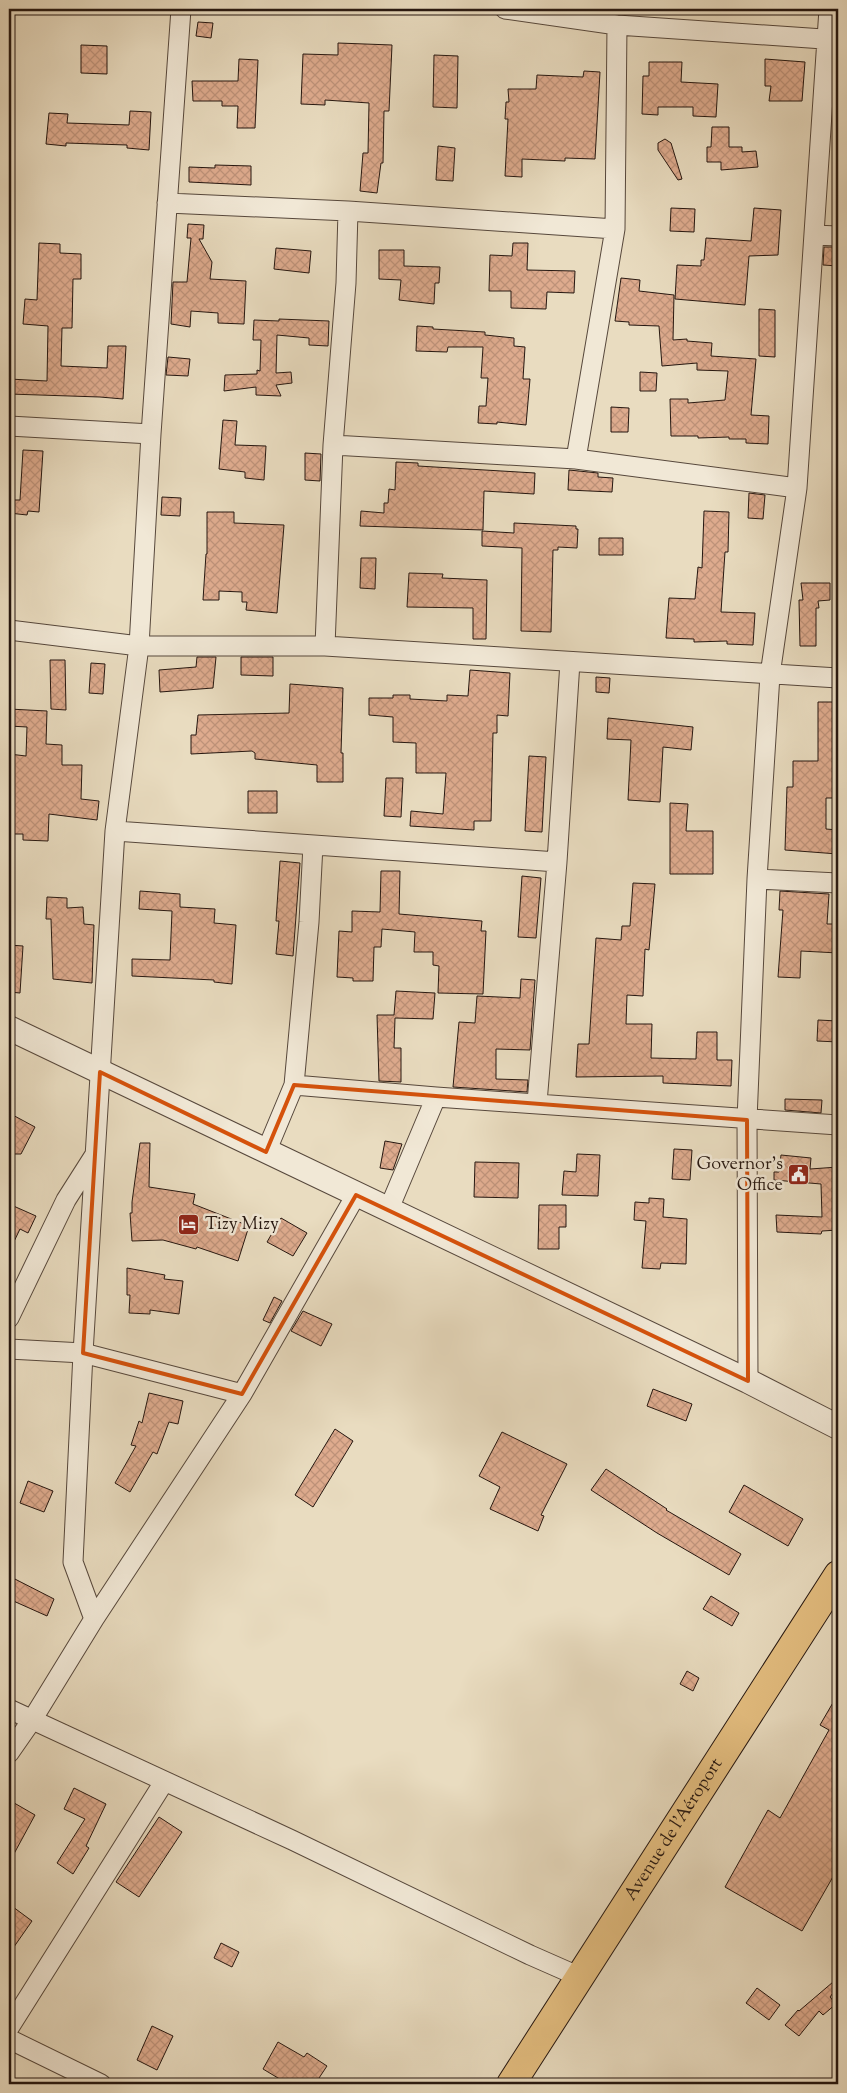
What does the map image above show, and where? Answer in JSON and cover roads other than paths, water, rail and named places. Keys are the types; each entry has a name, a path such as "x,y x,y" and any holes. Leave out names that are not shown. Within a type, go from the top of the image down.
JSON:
{"main road":[{"name":"Avenue de l'Aéroport","path":"511,2084 838,1575"}],"street":[{"path":"94,1619 73,1562 83,1352 115,831 139,646 166,203 181,9"},
{"path":"504,9 617,25 833,40"},
{"path":"748,1381 747,1120 770,675 797,488 814,235 833,40 829,9"},
{"path":"576,459 615,229 617,25"},
{"path":"166,203 348,212 615,229"},
{"path":"325,646 333,445 346,284 348,212"},
{"path":"814,235 838,236"},
{"path":"9,426 151,434"},
{"path":"333,445 576,459 797,488"},
{"path":"9,630 139,646 325,646 838,678"},
{"path":"537,1103 557,862 570,662"},
{"path":"115,831 557,862"},
{"path":"266,1152 294,1085 308,932 313,845"},
{"path":"758,879 838,882"},
{"path":"9,1028 388,1211 748,1381 838,1427"},
{"path":"294,1085 747,1120 838,1125"},
{"path":"388,1211 436,1097"},
{"path":"9,1318 66,1200 94,1154"},
{"path":"9,1753 32,1720 94,1619 242,1394 356,1195"},
{"path":"9,1349 83,1352 242,1394"},
{"path":"9,1709 292,1840 530,1955 580,1977"},
{"path":"9,2028 164,1782"},
{"path":"9,2039 101,2084"}],"place":[{"name":"Governor's Office","path":"799,1175"},
{"name":"Tizy Mizy","path":"189,1225"}]}
